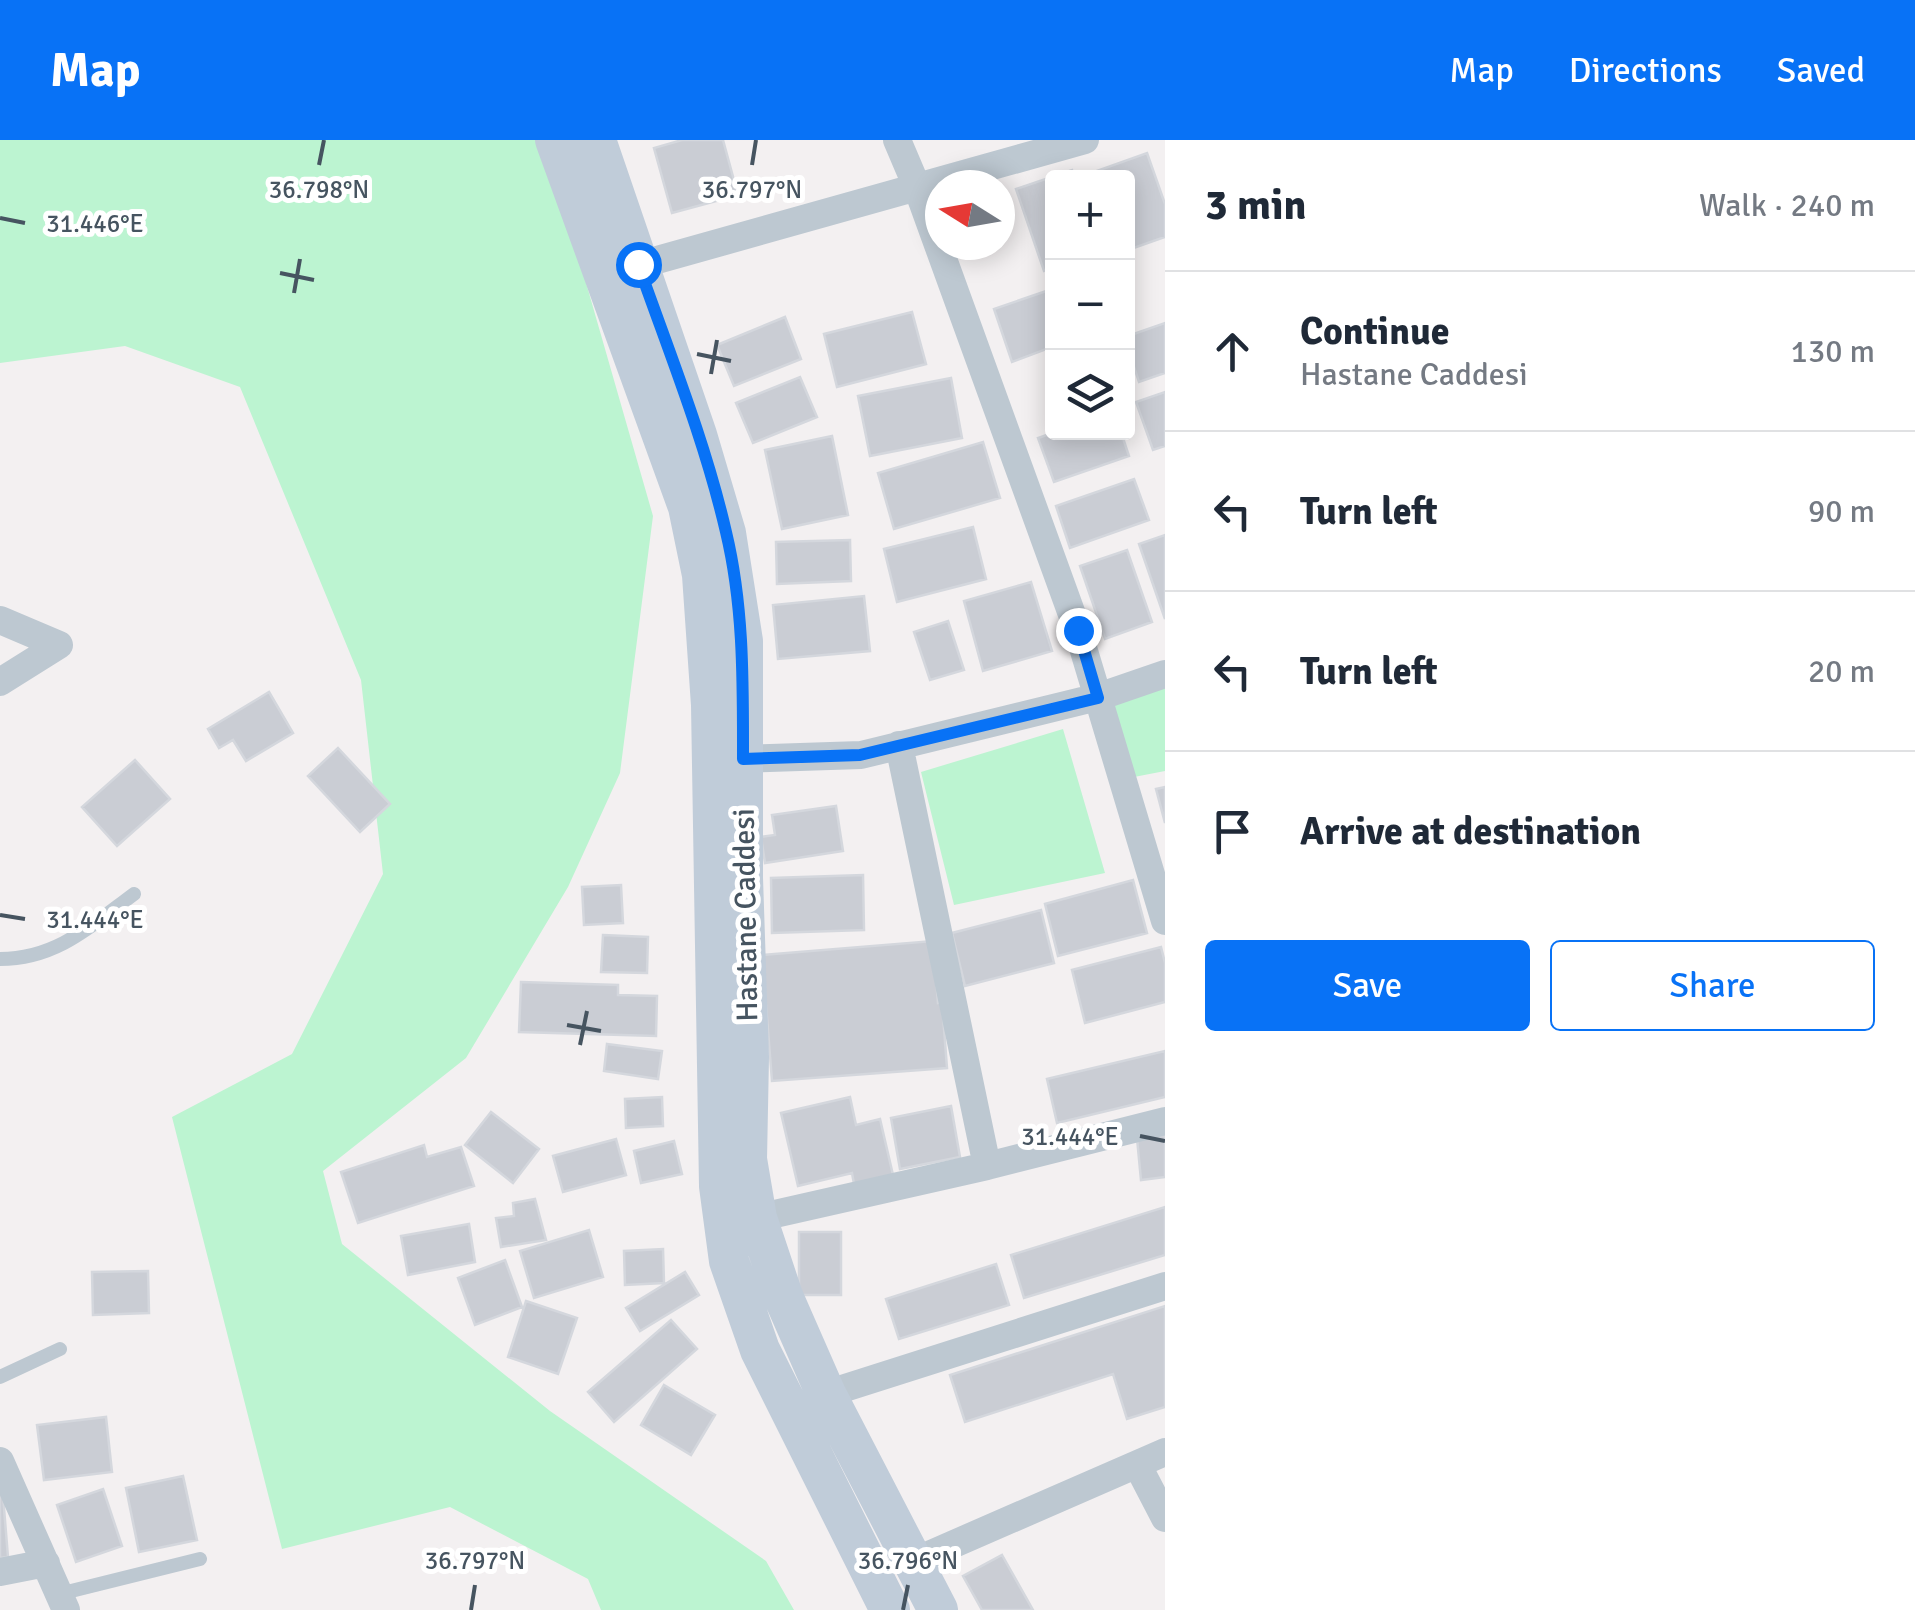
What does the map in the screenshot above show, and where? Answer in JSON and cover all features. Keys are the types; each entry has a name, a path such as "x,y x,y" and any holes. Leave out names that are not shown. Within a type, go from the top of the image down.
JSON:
{"main road":[{"name":"Hastane Caddesi","path":"555,140 622,270 697,435 726,533 743,641 747,1159 757,1218 782,1296 826,1394 938,1610"},
{"name":"Hastane Caddesi","path":"596,140 622,270 688,507 702,575 710,705 719,1186 729,1260 760,1350 890,1610"}],"street":[{"path":"897,140 1072,612 1165,921"},
{"path":"622,270 1086,140"},
{"path":"0,620 59,645 0,682"},
{"path":"743,759 860,755 1098,698 1165,674"},
{"path":"899,746 987,1166"},
{"path":"757,1218 1165,1121"},
{"path":"826,1394 1165,1286"},
{"path":"915,1561 1165,1452"},
{"path":"0,1460 63,1602"},
{"path":"1138,1466 1165,1518"},
{"path":"0,1572 46,1563"}],"lane":[{"path":"0,959 52,951 134,894"},
{"path":"0,1377 60,1350"},
{"path":"63,1602 200,1558"}],"green space":[{"path":"0,140 545,140 653,516 620,773 568,887 466,1058 323,1171 342,1244 550,1411 766,1561 794,1610 601,1610 588,1579 450,1507 282,1549 172,1117 292,1054 383,874 361,680 240,387 125,346 0,363"},
{"path":"1165,685 1165,771 1134,777 1110,703"},
{"path":"1063,729 1105,873 954,905 921,772"}],"building":[{"path":"682,140 723,140 738,195 672,213 654,148"},
{"path":"1147,153 1165,204 1165,237 1135,248 1135,170 1099,170"},
{"path":"1045,179 1044,271 1016,189"},
{"path":"1045,291 1045,350 1012,362 994,309"},
{"path":"912,312 926,364 837,387 824,334"},
{"path":"785,317 801,359 734,386 717,345"},
{"path":"1165,323 1165,373 1139,382 1135,334"},
{"path":"800,377 817,417 753,443 736,403"},
{"path":"951,378 962,438 870,456 858,396"},
{"path":"1165,392 1165,446 1153,450 1136,402"},
{"path":"832,436 848,515 782,529 765,450"},
{"path":"1038,438 1124,440 1129,456 1054,482"},
{"path":"983,442 1000,498 894,529 878,473"},
{"path":"1134,479 1149,520 1070,548 1056,506"},
{"path":"973,527 986,579 897,602 884,549"},
{"path":"1165,535 1165,619 1139,544"},
{"path":"850,540 851,581 777,584 776,542"},
{"path":"1127,550 1152,622 1105,639 1080,566"},
{"path":"1031,582 1052,651 983,671 964,601"},
{"path":"864,596 870,651 778,659 773,605"},
{"path":"948,621 964,670 930,680 914,632"},
{"path":"269,692 293,733 246,761 233,740 219,748 208,729"},
{"path":"338,748 390,804 360,832 308,776"},
{"path":"135,760 170,799 117,846 82,807"},
{"path":"1165,787 1165,823 1156,789"},
{"path":"836,806 843,851 765,863 761,837 775,835 772,815"},
{"path":"863,875 864,930 772,933 771,878"},
{"path":"1133,880 1147,933 1058,956 1045,904"},
{"path":"621,885 623,923 584,925 582,887"},
{"path":"1041,910 1054,963 965,986 952,933"},
{"path":"603,935 648,937 647,973 601,972"},
{"path":"933,941 947,1068 772,1081 762,955"},
{"path":"1161,947 1165,1002 1085,1023 1072,970"},
{"path":"521,982 618,985 618,995 657,996 656,1036 519,1032"},
{"path":"607,1044 662,1051 658,1079 604,1071"},
{"path":"1165,1051 1165,1097 1057,1123 1047,1079"},
{"path":"662,1097 663,1126 626,1128 625,1099"},
{"path":"850,1097 856,1125 880,1119 893,1175 854,1184 852,1173 798,1186 781,1113"},
{"path":"951,1106 960,1157 900,1169 891,1118"},
{"path":"491,1112 539,1149 513,1183 465,1145"},
{"path":"1165,1135 1165,1177 1141,1180 1137,1138"},
{"path":"616,1139 626,1175 563,1192 553,1156"},
{"path":"674,1141 682,1174 641,1183 634,1151"},
{"path":"424,1145 427,1157 461,1147 474,1186 358,1223 341,1172"},
{"path":"535,1199 546,1240 501,1247 496,1218 514,1216 513,1203"},
{"path":"1165,1207 1165,1255 1024,1298 1011,1255"},
{"path":"469,1224 475,1262 408,1275 401,1236"},
{"path":"589,1230 603,1277 534,1298 520,1251"},
{"path":"799,1232 841,1232 841,1295 799,1295"},
{"path":"663,1249 664,1283 625,1285 624,1251"},
{"path":"505,1260 522,1307 475,1325 458,1278"},
{"path":"996,1264 1009,1305 899,1339 886,1299"},
{"path":"148,1271 149,1313 93,1315 92,1272"},
{"path":"685,1272 699,1295 640,1331 626,1308"},
{"path":"526,1301 577,1318 558,1374 508,1357"},
{"path":"1165,1306 1165,1407 1127,1419 1113,1374 965,1422 950,1375"},
{"path":"671,1320 697,1349 614,1422 588,1392"},
{"path":"664,1385 715,1415 691,1455 641,1425"},
{"path":"106,1417 112,1472 44,1480 37,1425"},
{"path":"183,1476 197,1540 139,1552 126,1488"},
{"path":"103,1489 122,1546 76,1562 57,1505"},
{"path":"0,1496 8,1557 0,1558"},
{"path":"1002,1555 1033,1610 982,1610 963,1576"}],"route":[{"path":"638,264 726,533 743,641 743,759 860,755 1098,698 1078,630"}]}
